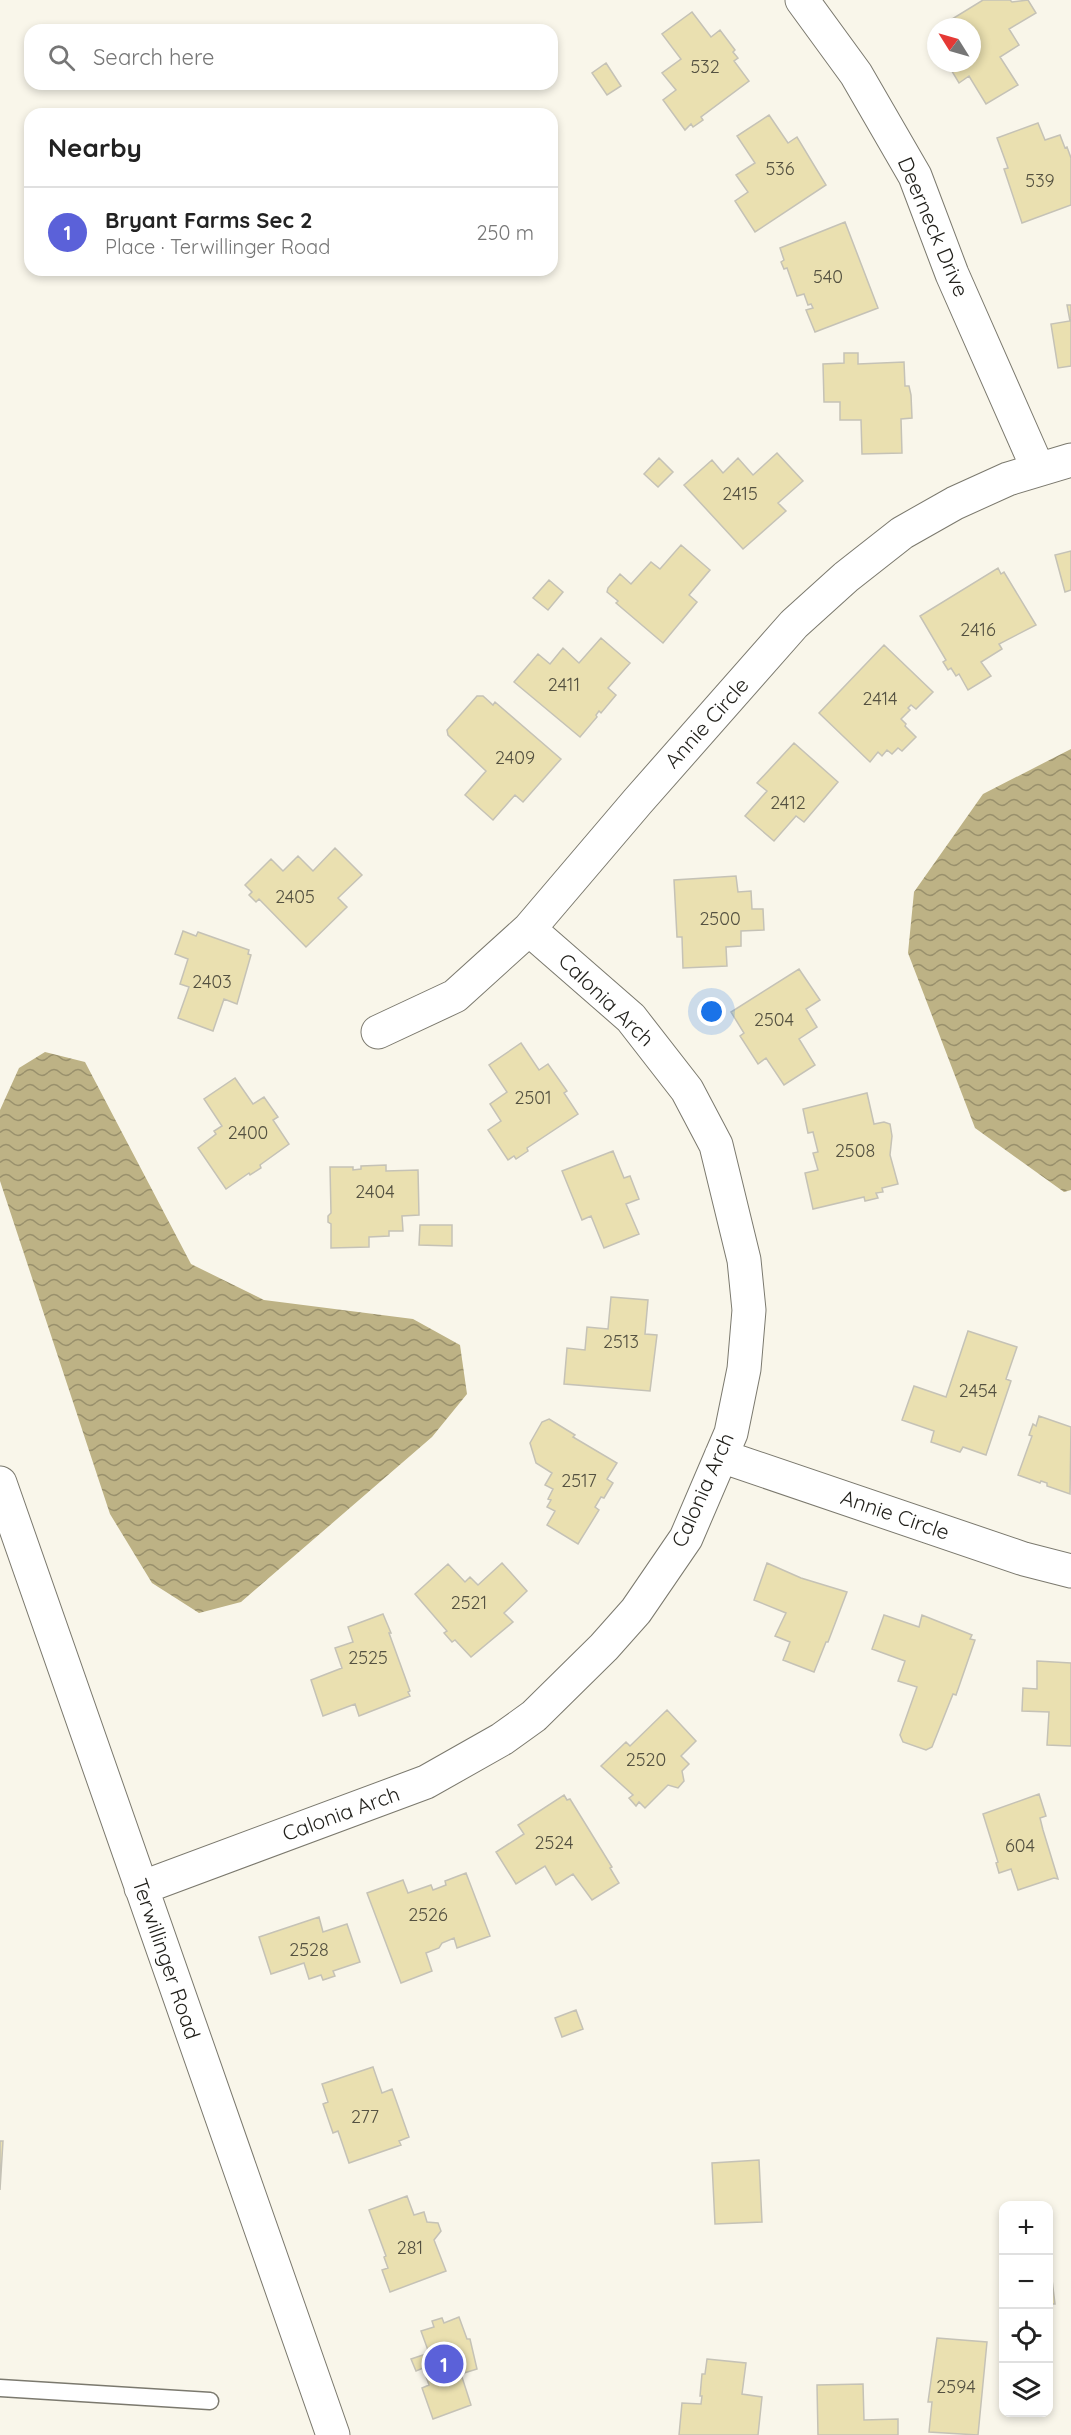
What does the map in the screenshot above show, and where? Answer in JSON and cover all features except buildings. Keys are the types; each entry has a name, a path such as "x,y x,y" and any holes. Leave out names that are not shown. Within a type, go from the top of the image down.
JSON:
{"street":[{"name":"Deerneck Drive","path":"802,0 856,74 915,176 952,274 1038,469"},
{"name":"Annie Circle","path":"378,1032 455,996 529,929 794,624 846,577 902,532 955,503 1008,479 1071,460"},
{"name":"Calonia Arch","path":"141,1888 426,1782 493,1744 534,1716 604,1647 636,1611 686,1538 731,1433 744,1369 749,1310 744,1260 716,1145 687,1090 631,1018 529,929"},
{"name":"Annie Circle","path":"721,1456 1024,1558 1071,1571"},
{"name":"Terwillinger Road","path":"0,1483 333,2435"}],"lane":[{"path":"0,2388 210,2401"}],"water":[{"path":"1071,749 1071,1190 1064,1192 975,1128 908,953 914,892 983,794"},
{"path":"45,1052 85,1062 191,1264 264,1300 413,1319 460,1345 467,1394 432,1437 241,1602 199,1613 152,1583 110,1514 0,1181 0,1110 19,1068"}],"place":[{"name":"Bryant Farms Sec 2","path":"444,2364"}]}
